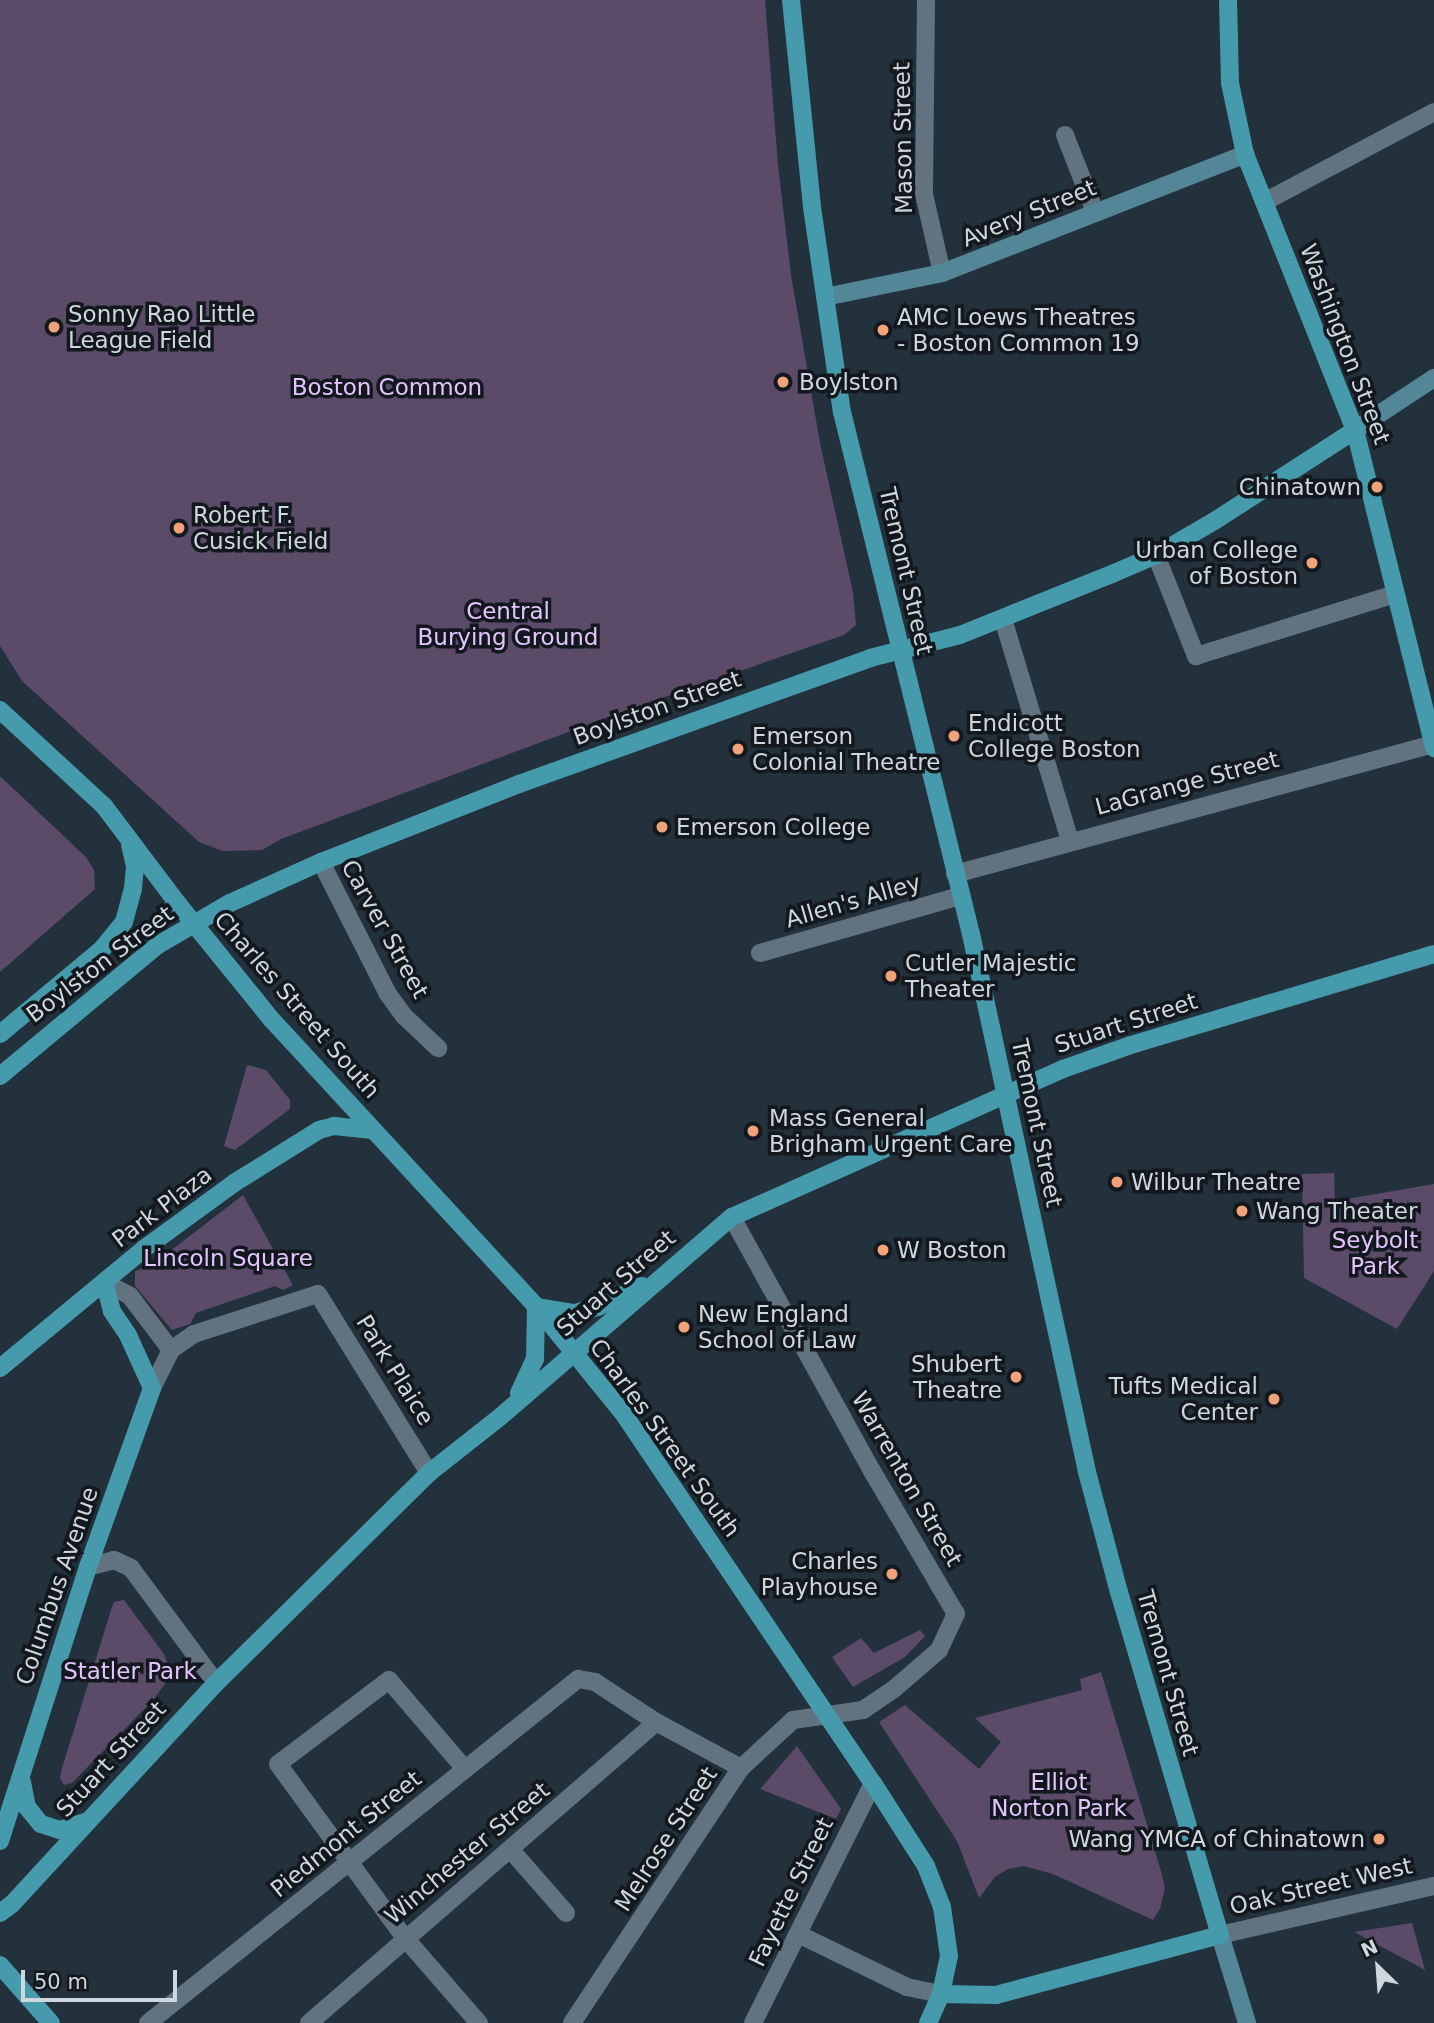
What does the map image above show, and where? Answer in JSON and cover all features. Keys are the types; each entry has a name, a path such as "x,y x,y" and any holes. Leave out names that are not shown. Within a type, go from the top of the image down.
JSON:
{"main road":[{"name":"Tremont Street","path":"791,0 797,84 842,412 998,1054 1003,1094 1087,1472 1119,1592 1220,1935"},
{"name":"Washington Street","path":"1228,0 1230,83 1245,154 1355,430 1395,594 1428,700 1433,746"},
{"name":"Avery Street","path":"825,297 942,273 1245,154"},
{"path":"1355,430 1434,378"},
{"name":"Boylston Street","path":"0,1076 127,970 194,923 321,862 656,734 900,650 952,638 1003,619 1156,555 1355,430"},
{"name":"Charles Street South","path":"0,710 103,806 272,1020 536,1307 623,1413 827,1714 926,1866 942,1907 949,1956 941,1994"},
{"name":"Boylston Street","path":"0,1034 102,949 124,922 133,889 135,866 129,841"},
{"name":"Stuart Street","path":"0,1913 12,1904 216,1683 429,1473 500,1417 732,1217 1003,1094 1130,1045 1434,954"},
{"name":"Park Plaza","path":"0,1368 104,1282 213,1198 310,1135 334,1126 373,1130"},
{"path":"500,1417 532,1371 536,1345 536,1307 562,1313 588,1311 661,1277"},
{"path":"104,1282 112,1311 128,1335 152,1388"},
{"name":"Columbus Avenue","path":"0,1841 88,1567 152,1388"},
{"path":"22,1775 27,1807 41,1824 60,1830 89,1819"},
{"path":"928,2023 941,1994 996,1996 1220,1935 1247,2023"},
{"path":"0,1965 51,2023"}],"street":[{"name":"Mason Street","path":"926,0 924,194 942,273"},
{"path":"1264,202 1434,112"},
{"path":"1065,135 1095,212"},
{"path":"1156,555 1196,656 1395,594"},
{"path":"1003,619 1070,841"},
{"name":"LaGrange Street","path":"955,874 1070,841 1433,746"},
{"name":"Carver Street","path":"321,862 388,994 404,1016 438,1048"},
{"name":"Allen's Alley","path":"760,953 960,896"},
{"name":"Warrenton Street","path":"732,1217 872,1471 956,1614 939,1650 903,1682 863,1710 827,1714"},
{"path":"104,1282 130,1296 172,1350"},
{"name":"Park Plaice","path":"172,1350 194,1334 318,1294 429,1473"},
{"name":"Columbus Avenue","path":"152,1388 172,1350"},
{"path":"88,1567 114,1560 131,1568 216,1683"},
{"name":"Piedmont Street","path":"148,2023 351,1863 573,1681 589,1678 656,1722"},
{"path":"465,1769 389,1679 278,1765 405,1938 479,2023"},
{"name":"Melrose Street","path":"572,2023 741,1768 793,1720 827,1714"},
{"path":"656,1722 741,1768"},
{"name":"Winchester Street","path":"309,2023 656,1722"},
{"name":"Fayette Street","path":"753,2023 873,1783"},
{"path":"510,1849 566,1913"},
{"name":"Oak Street West","path":"1220,1935 1434,1886"},
{"path":"798,1934 907,1987 941,1994"}],"green space":[{"name":"Boston Common","path":"0,0 765,0 778,165 791,275 820,443 853,592 856,625 844,635 630,709 281,839 262,850 223,851 199,842 22,681 0,646"},
{"path":"0,776 86,857 94,870 95,889 0,972"},
{"path":"247,1065 266,1070 290,1100 290,1109 235,1150 224,1146"},
{"name":"Seybolt Park","path":"1334,1173 1335,1201 1434,1184 1434,1271 1397,1329 1304,1278 1302,1174"},
{"name":"Lincoln Square","path":"243,1195 293,1285 283,1290 275,1286 196,1313 190,1324 172,1330 135,1286 135,1271 152,1265"},
{"name":"Statler Park","path":"124,1600 164,1654 169,1669 167,1681 154,1699 72,1783 64,1785 60,1778 62,1768 111,1610 114,1602"},
{"path":"920,1630 925,1636 905,1657 853,1687 832,1657 861,1638 874,1653"},
{"name":"Elliot Norton Park","path":"1101,1672 1161,1871 1165,1888 1160,1909 1153,1920 1053,1874 1024,1866 1008,1869 995,1877 979,1898 957,1841 879,1722 905,1705 979,1769 1001,1742 975,1718 1082,1690 1080,1679"},
{"path":"797,1746 841,1809 836,1819 760,1789"},
{"path":"1412,1923 1425,1970 1354,1932"}],"place":[{"name":"Sonny Rao Little League Field","path":"54,327"},
{"name":"AMC Loews Theatres - Boston Common 19","path":"883,330"},
{"name":"Boylston","path":"783,382"},
{"name":"Chinatown","path":"1377,487"},
{"name":"Robert F. Cusick Field","path":"179,528"},
{"name":"Urban College of Boston","path":"1312,563"},
{"name":"Endicott College Boston","path":"954,736"},
{"name":"Emerson Colonial Theatre","path":"738,749"},
{"name":"Emerson College","path":"662,827"},
{"name":"Cutler Majestic Theater","path":"891,976"},
{"name":"Mass General Brigham Urgent Care","path":"753,1131"},
{"name":"Wilbur Theatre","path":"1117,1182"},
{"name":"Wang Theater","path":"1242,1211"},
{"name":"W Boston","path":"883,1250"},
{"name":"New England School of Law","path":"684,1327"},
{"name":"Shubert Theatre","path":"1016,1377"},
{"name":"Tufts Medical Center","path":"1274,1399"},
{"name":"Charles Playhouse","path":"892,1574"},
{"name":"Wang YMCA of Chinatown","path":"1379,1839"}],"park label":[{"name":"Central Burying Ground","path":"508,624"}]}
